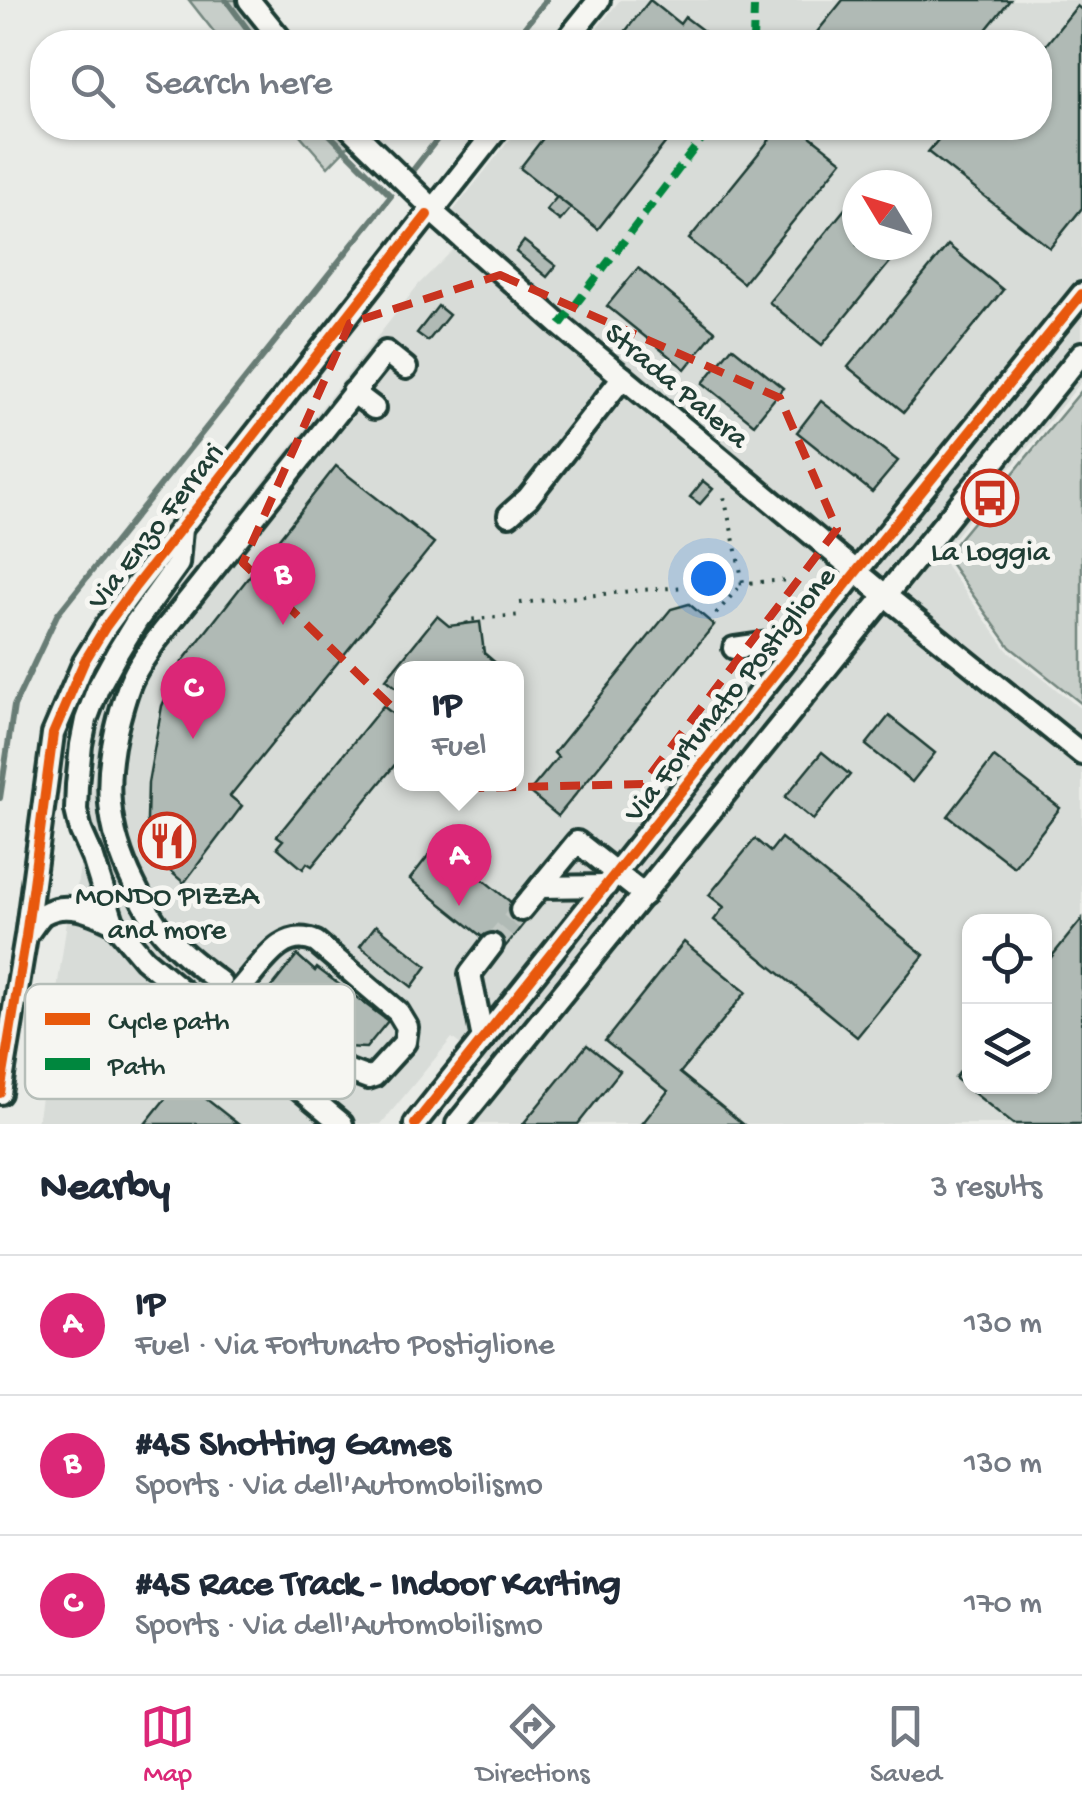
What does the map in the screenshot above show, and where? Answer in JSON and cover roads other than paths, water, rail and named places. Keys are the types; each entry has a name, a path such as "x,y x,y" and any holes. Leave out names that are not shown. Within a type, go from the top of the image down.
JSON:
{"street":[{"path":"249,0 273,30"},
{"path":"575,30 599,0"},
{"name":"Strada Palera","path":"362,140 532,301 856,572 1082,754"},
{"name":"Via Enzo Ferrari","path":"0,1093 53,734 84,662 106,626 181,529 488,140"},
{"name":"Via Fortunato Postiglione","path":"415,1124 1082,294"},
{"path":"227,984 172,942 155,923 126,868 112,824 108,787 112,744 133,676 155,642 386,352 406,368"},
{"name":"Via Fortunato Postiglione","path":"457,1124 1082,353"},
{"path":"509,515 528,498 623,377"},
{"path":"353,392 374,408"},
{"path":"173,984 144,960 113,922 76,810 80,745 98,688 136,622 178,564 181,529"},
{"path":"734,648 804,638"},
{"path":"521,910 578,842 611,880 644,895"},
{"path":"540,887 611,880"},
{"path":"26,936 42,915 62,908 82,909 113,922"},
{"path":"232,984 282,942 305,937 316,942 398,1012 407,1027 405,1042 374,1076 355,1073"},
{"path":"483,1038 470,974 492,945"},
{"path":"313,1099 342,1124"}],"waterway":[{"path":"226,0 248,30"},
{"path":"522,30 546,0"},
{"path":"0,798 14,706 57,615 391,196 335,140"},
{"path":"413,170 437,140"}],"tunnel":[{"path":"492,945 521,910"}],"place":[{"name":"La Loggia","path":"990,498"},
{"name":"#45 Shotting Games","path":"283,625"},
{"name":"#45 Race Track - Indoor Karting","path":"193,739"},
{"name":"MONDO PIZZA and more","path":"167,841"},
{"name":"IP","path":"459,906"}]}
